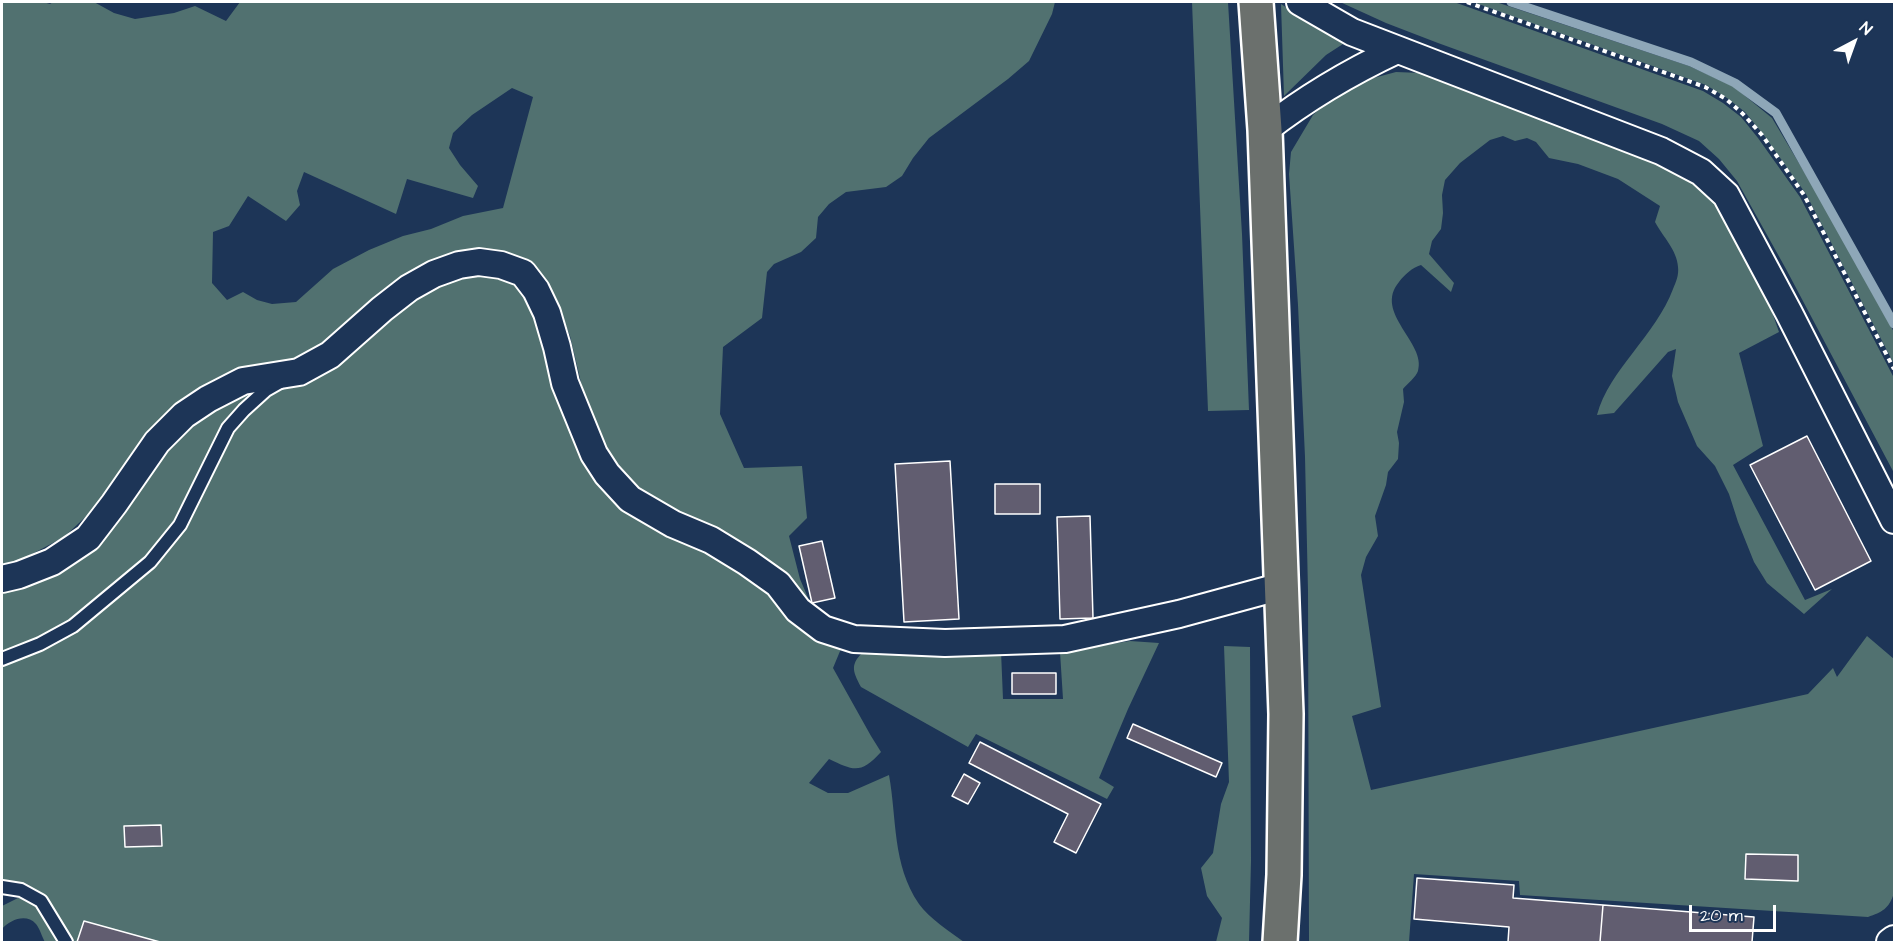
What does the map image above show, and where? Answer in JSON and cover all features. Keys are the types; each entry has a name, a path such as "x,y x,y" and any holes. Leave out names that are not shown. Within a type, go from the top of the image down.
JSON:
{"main road":[{"path":"1256,2 1265,130 1282,586 1286,760 1280,942"}],"street":[{"path":"1300,2 1352,32 1661,151 1701,172 1726,195 1790,313 1894,520"},
{"path":"1265,130 1299,104 1331,84 1360,67 1397,50"},
{"path":"2,579 52,562 88,538 157,442 184,415 208,399 243,381 299,372 330,355 409,288 434,274 459,265 478,262 501,265 523,273 536,290 547,313 565,383 594,454 607,474 630,499 673,524 711,540 747,562 778,584 798,610 823,629 854,639 945,643 1065,639 1179,614 1282,586"},
{"path":"1890,942 1894,939"}],"lane":[{"path":"2,659 40,644 72,626 150,562 180,525 228,428 266,390 299,372"},
{"path":"2,887 21,890 41,901 66,942"}],"path":[{"path":"1467,2 1675,75 1705,87 1726,99 1762,135 1804,195 1894,369"}],"green space":[{"path":"2,2 50,4 53,2 94,2 114,13 135,19 174,13 195,6 226,21 240,2 1055,2 1052,14 1029,61 929,138 902,176 886,187 846,192 829,204 818,217 816,238 801,252 774,264 767,272 762,318 723,347 720,414 744,468 802,466 807,518 789,536 800,579 814,612 696,526 627,483 612,465 591,425 570,336 551,288 542,276 527,264 493,252 336,343 269,372 129,461 94,509 64,537 17,562 2,565","holes":["512,88 533,97 503,208 463,216 369,250 333,269 296,302 272,304 257,300 243,292 227,300 212,283 213,232 229,226 248,196 286,221 300,205 297,191 304,172 396,214 407,179 473,198 478,186 449,148 453,133 472,115"]},
{"path":"1192,2 1228,2 1242,234 1249,410 1208,411"},
{"path":"1340,2 1454,2 1703,91 1741,117 1800,197 1894,378 1894,473 1737,181 1719,159 1699,141 1662,124 1386,23"},
{"path":"1473,2 1496,2 1689,66 1733,86 1772,118 1894,332 1894,364 1806,194 1745,112 1706,85"},
{"path":"1281,4 1343,44 1326,55 1284,96"},
{"path":"1396,72 1443,77 1642,154 1694,180 1715,201 1772,312 1779,332 1739,353 1763,446 1733,465 1805,600 1832,589 1804,614 1767,583 1754,562 1729,494 1715,466 1697,446 1678,402 1672,376 1676,349 1668,352 1614,413 1597,415 1603,399 1622,367 1656,322 1677,278 1678,267 1675,255 1655,222 1660,206 1618,179 1578,164 1549,158 1536,142 1527,138 1515,141 1503,136 1490,140 1460,163 1445,180 1441,229 1432,241 1429,254 1454,283 1451,292 1421,265 1404,276 1393,294 1392,305 1396,316 1419,360 1417,373 1403,389 1404,402 1397,432 1398,459 1388,472 1375,516 1378,536 1366,557 1361,575 1381,707 1352,716 1371,790 1808,694 1833,668 1837,677 1867,636 1894,659 1894,893 1890,903 1881,911 1868,917 1520,895 1519,881 1414,874 1409,942 1309,942 1308,591 1305,457 1289,174 1291,152 1313,115 1328,100 1351,84"},
{"path":"478,270 520,280 533,305 585,456 698,543 843,644 833,668 881,752 868,764 857,768 851,768 829,759 809,783 828,793 848,793 889,775 897,841 910,889 928,914 964,942 71,942 44,897 2,882 2,664 42,648 153,566 232,431 268,394 413,296"},
{"path":"274,381 241,407 176,522 147,559 70,623 38,640 2,654 2,587 33,580 184,421"},
{"path":"1130,641 1159,643 1099,778 1114,787 1107,799 976,734 968,747 861,687 854,672 857,659 865,650 1001,651 1003,699 1063,699 1060,652"},
{"path":"1224,646 1250,647 1249,942 1216,942 1222,918 1207,896 1201,868 1213,853 1221,804 1229,782"},
{"path":"20,897 37,904 60,942 45,942 39,928 28,919 18,919 2,929 2,906"}],"building":[{"path":"1807,436 1871,561 1815,590 1750,465"},
{"path":"950,461 959,619 904,622 895,464"},
{"path":"995,484 1040,484 1040,514 995,514"},
{"path":"1090,516 1093,618 1060,619 1057,517"},
{"path":"822,541 835,598 812,603 799,546"},
{"path":"1012,673 1056,673 1056,694 1012,694"},
{"path":"1133,724 1222,763 1216,777 1127,738"},
{"path":"980,742 1101,804 1076,853 1054,842 1068,814 969,763"},
{"path":"964,774 980,783 968,804 952,796"},
{"path":"161,825 162,846 125,847 124,826"},
{"path":"1746,854 1798,855 1798,881 1745,879"},
{"path":"1417,878 1514,885 1513,898 1603,905 1600,942 1508,942 1509,927 1414,919"},
{"path":"1603,905 1754,917 1752,942 1600,942"},
{"path":"84,921 160,942 77,942"}],"waterway":[{"path":"1511,2 1691,62 1735,83 1776,113 1894,324"}]}
